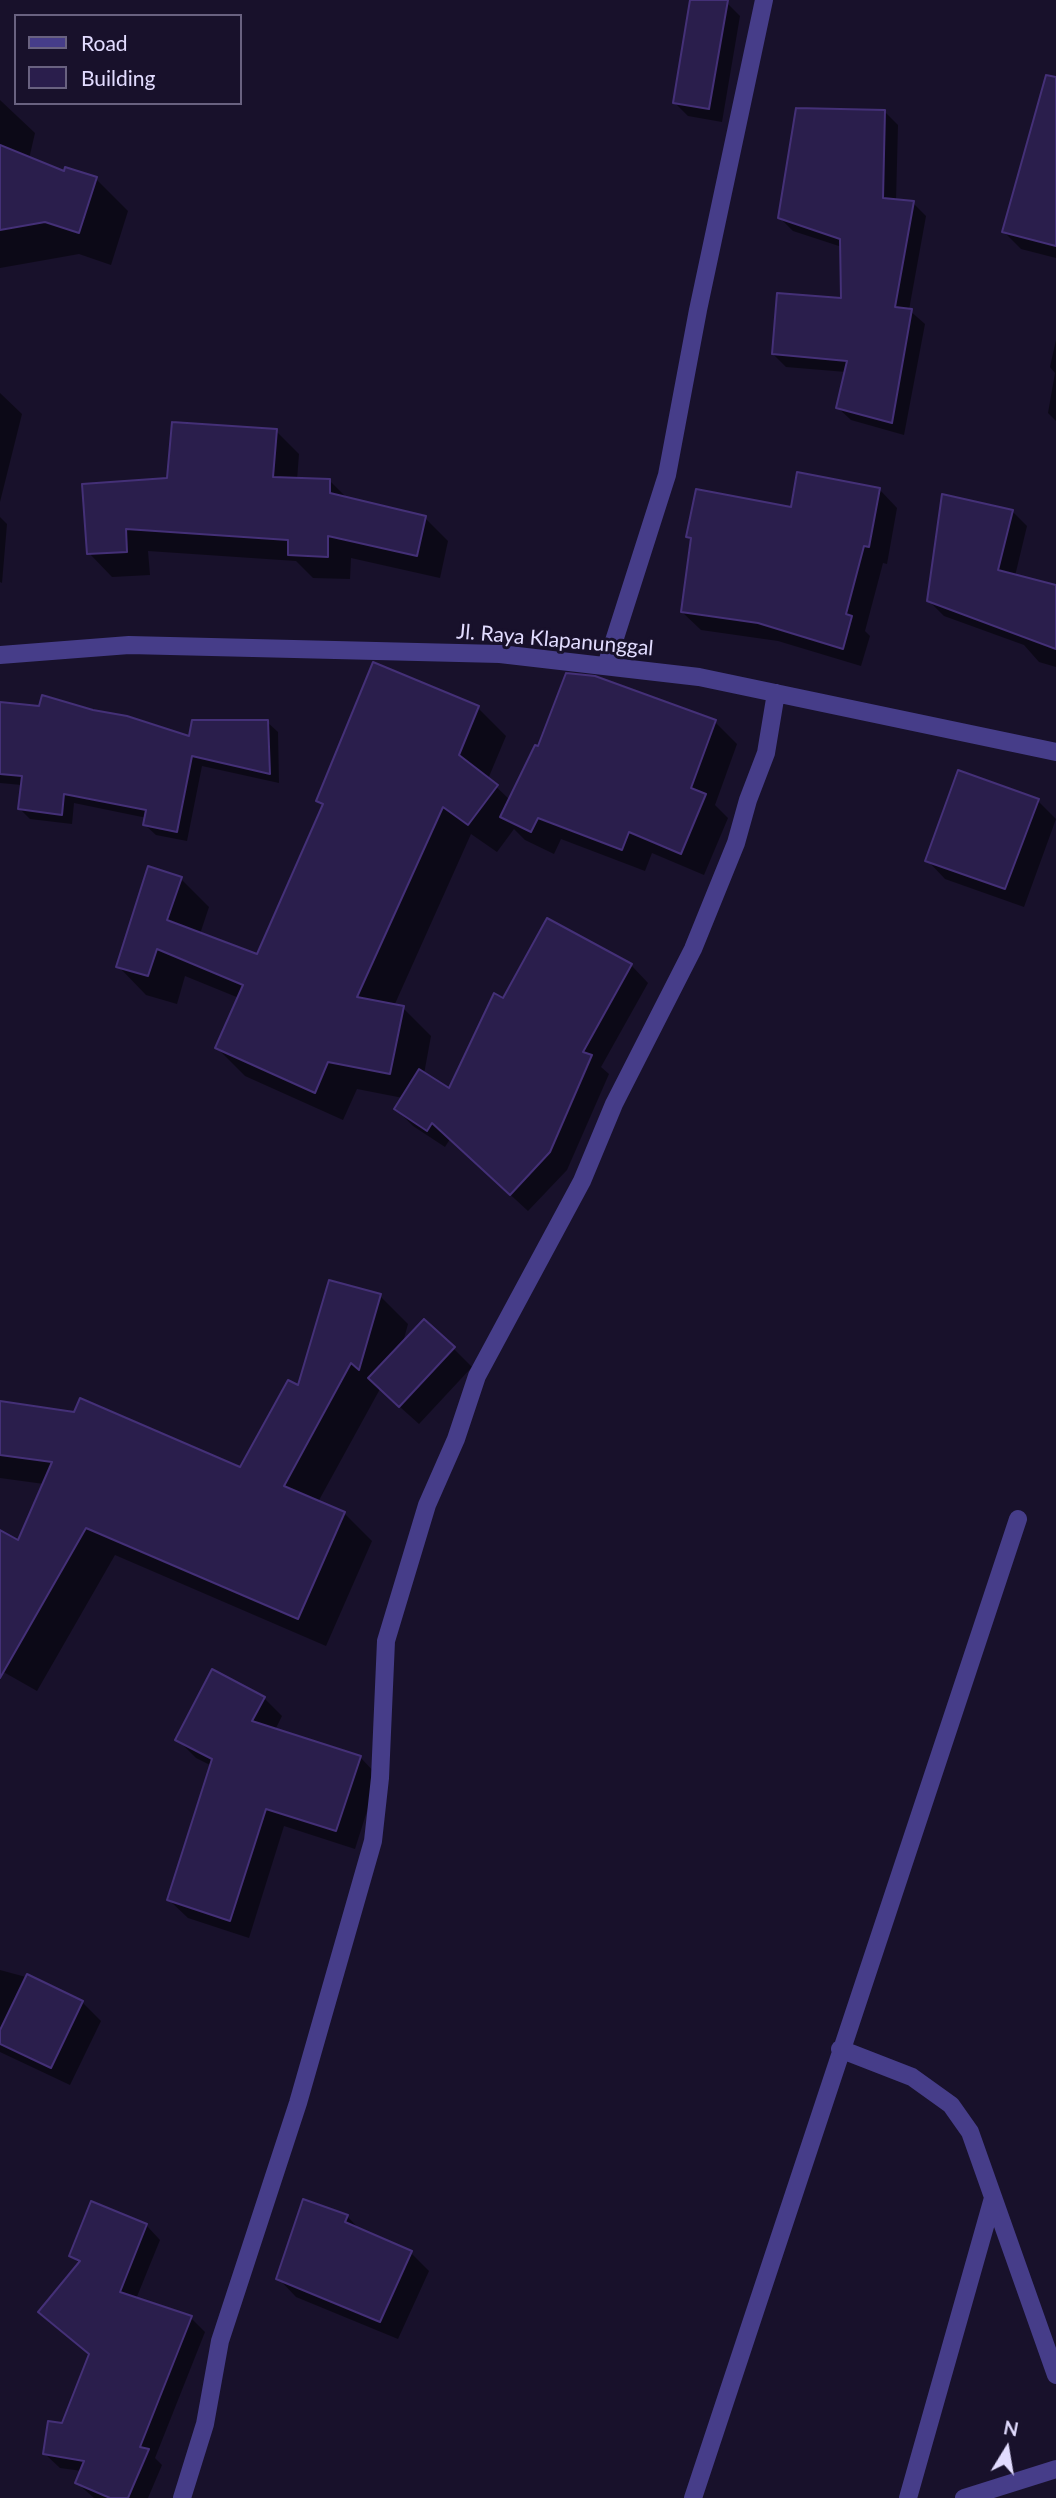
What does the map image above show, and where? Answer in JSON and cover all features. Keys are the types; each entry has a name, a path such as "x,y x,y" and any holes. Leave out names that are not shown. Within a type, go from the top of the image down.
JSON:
{"street":[{"path":"606,666 667,475 698,310 764,0"},
{"name":"Jl. Raya Klapanunggal","path":"0,654 129,645 500,654 699,677 1056,752"},
{"path":"182,2498 205,2424 220,2341 298,2103 373,1841 380,1778 386,1641 427,1505 456,1439 477,1376 582,1181 614,1104 693,949 736,843 748,800 766,753 776,692"},
{"path":"693,2498 1018,1519"},
{"path":"840,2049 912,2077 951,2105 970,2132 1056,2375"},
{"path":"908,2498 993,2198"},
{"path":"964,2498 1056,2469"}],"building":[{"path":"690,0 728,0 709,109 673,103"},
{"path":"1046,75 1056,77 1056,246 1002,232"},
{"path":"796,108 885,110 883,198 914,201 895,307 912,309 892,423 836,408 847,361 772,354 777,293 841,298 840,239 778,218"},
{"path":"0,145 64,171 65,167 97,177 79,233 45,222 0,230"},
{"path":"172,422 277,429 273,477 330,479 330,493 426,516 417,556 328,536 328,557 288,555 288,540 126,529 127,552 87,554 82,484 167,478"},
{"path":"797,472 880,488 869,547 864,546 846,614 852,616 843,649 758,623 681,612 691,538 686,537 696,489 791,507"},
{"path":"942,494 1013,510 998,570 1056,585 1056,649 927,601"},
{"path":"373,662 479,706 459,755 498,785 468,825 443,807 357,997 404,1006 390,1074 328,1062 315,1093 215,1048 243,985 157,949 148,976 116,967 148,866 182,877 167,920 257,954 323,804 316,801"},
{"path":"566,673 595,676 716,720 691,788 706,794 681,854 629,832 622,850 538,818 531,832 500,817 535,745 538,746"},
{"path":"42,695 93,710 127,716 189,736 192,720 268,720 270,774 192,756 177,832 143,825 146,810 64,794 62,815 18,809 22,776 0,774 0,702 39,706"},
{"path":"958,770 1039,799 1005,889 925,861"},
{"path":"547,918 632,964 583,1052 592,1055 550,1152 510,1195 432,1123 427,1131 394,1109 419,1069 449,1088 494,993 503,998"},
{"path":"329,1280 381,1294 359,1370 351,1363 284,1486 345,1512 298,1619 86,1528 0,1678 0,1530 18,1540 52,1462 0,1455 0,1401 74,1412 80,1398 240,1467 288,1380 298,1385"},
{"path":"424,1319 455,1347 399,1407 368,1378"},
{"path":"212,1669 265,1697 252,1721 361,1756 336,1831 266,1809 230,1921 167,1900 212,1759 175,1740"},
{"path":"27,1974 83,2001 51,2068 0,2044 0,2030"},
{"path":"303,2199 348,2215 345,2222 412,2251 380,2322 276,2279"},
{"path":"91,2201 147,2224 120,2292 192,2316 140,2447 149,2449 128,2498 110,2498 75,2483 84,2461 43,2454 48,2421 62,2423 89,2354 38,2312 80,2261 69,2256"}]}
